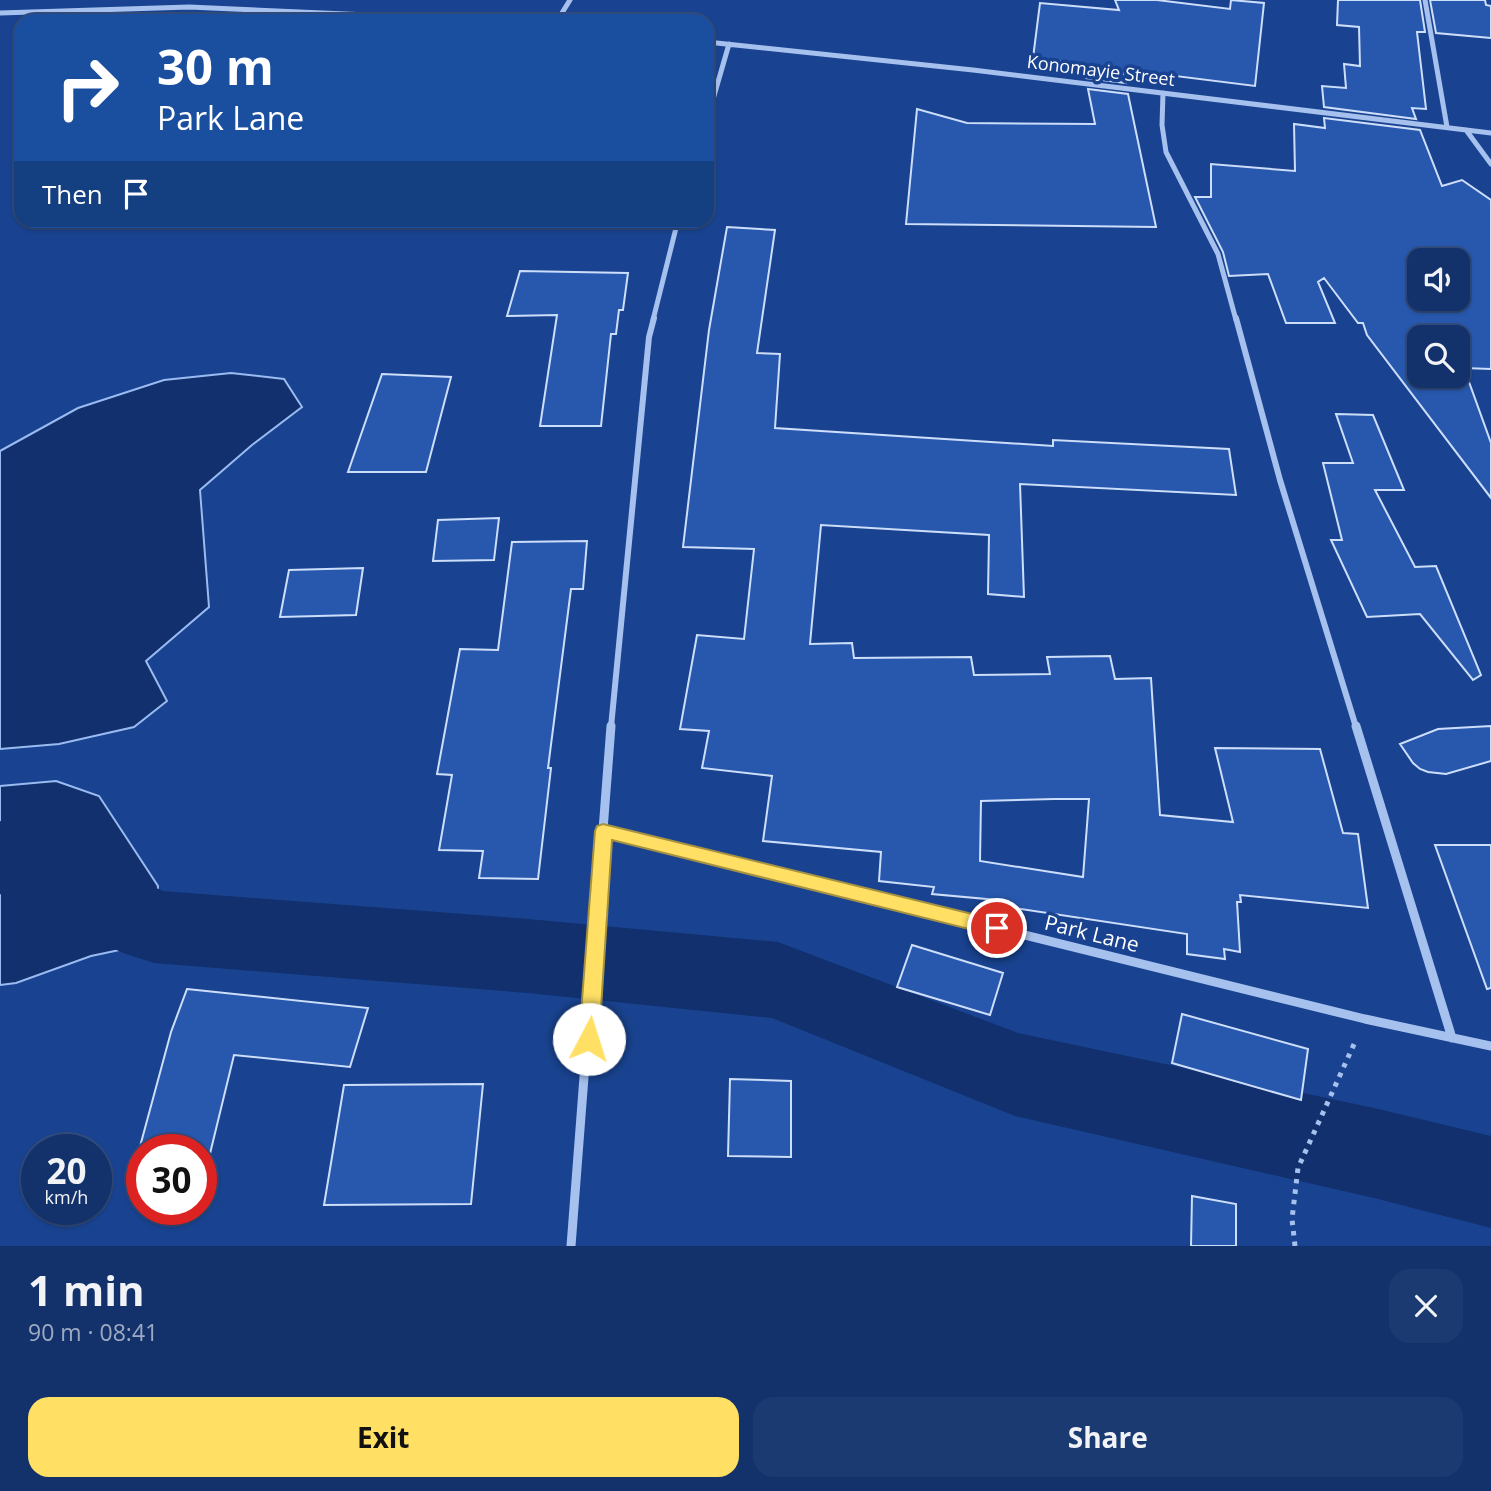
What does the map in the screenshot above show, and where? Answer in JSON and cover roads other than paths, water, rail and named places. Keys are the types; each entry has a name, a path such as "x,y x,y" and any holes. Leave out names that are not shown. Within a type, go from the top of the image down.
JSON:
{"street":[{"path":"1425,0 1447,127"},
{"path":"0,13 71,7 369,14"},
{"name":"Konomayie Street","path":"714,42 1491,133"},
{"path":"714,96 729,44"},
{"path":"1163,93 1162,125 1166,152 1218,254 1280,480 1452,1038"},
{"path":"1466,130 1491,164"},
{"path":"571,1246 591,1013 615,667 649,337 676,228"},
{"name":"Park Lane","path":"603,831 1365,1019 1491,1046"}],"water":[{"path":"231,373 284,379 302,407 200,490 209,607 146,661 167,701 134,727 59,744 0,749 0,451 78,408 164,380"},
{"path":"56,781 99,796 158,886 153,943 91,956 16,983 0,985 0,786"}],"waterway":[{"path":"0,855 154,927 528,956 778,980 1015,1074 1374,1153 1491,1182"}]}
